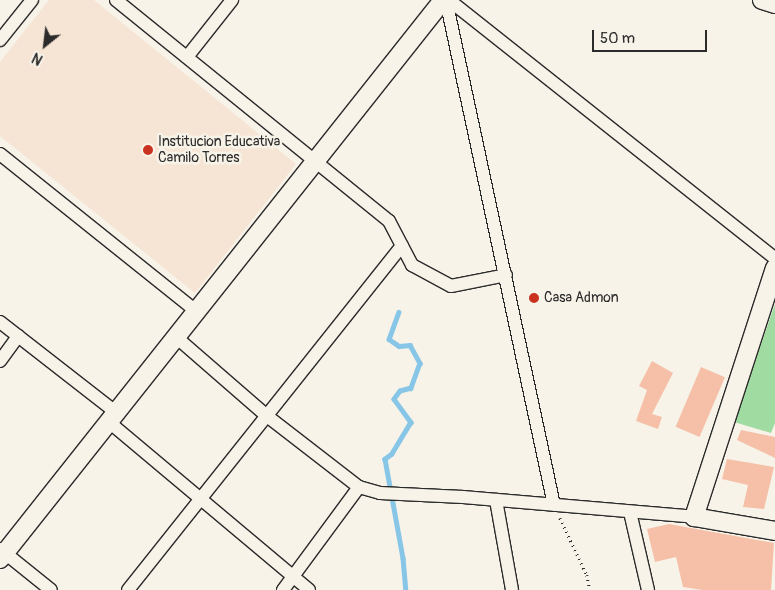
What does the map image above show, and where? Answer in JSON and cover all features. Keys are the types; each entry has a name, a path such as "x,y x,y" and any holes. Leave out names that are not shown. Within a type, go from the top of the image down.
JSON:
{"street":[{"path":"0,40 32,0"},
{"path":"116,0 390,221 412,265 451,286 506,275"},
{"path":"187,58 232,0"},
{"path":"51,590 2,554 446,0"},
{"path":"446,0 775,258"},
{"path":"446,0 554,505"},
{"path":"762,0 775,4"},
{"path":"0,154 197,312"},
{"path":"128,590 402,246"},
{"path":"694,517 775,268"},
{"path":"0,322 113,417 201,499 309,590"},
{"path":"0,361 18,336"},
{"path":"176,337 267,416 359,487 380,493 424,494 694,517 775,531"},
{"path":"283,590 359,487"},
{"path":"496,500 512,590"},
{"path":"630,512 648,590"}],"path":[{"path":"554,505 587,575 590,590"}],"shaded area":[{"name":"Institucion Educativa Camilo Torres","path":"49,0 94,0 296,164 195,293 0,136 0,62"}],"green space":[{"path":"775,304 775,423 771,433 734,422"}],"building":[{"path":"652,361 673,373 652,414 662,417 658,429 636,421 647,390 639,386"},
{"path":"701,367 725,377 700,437 676,427"},
{"path":"741,430 775,437 775,458 737,440"},
{"path":"727,459 774,467 764,509 743,507 748,485 722,479"},
{"path":"669,524 774,543 771,590 702,590 683,587 676,557 655,562 647,529"}],"waterway":[{"path":"399,312 389,339 399,346 410,345 420,363 411,388 400,391 394,399 411,422 392,454 385,459 403,558 406,590"}],"place":[{"name":"Institucion Educativa Camilo Torres","path":"148,150"},
{"name":"Casa Admon","path":"534,298"}]}
